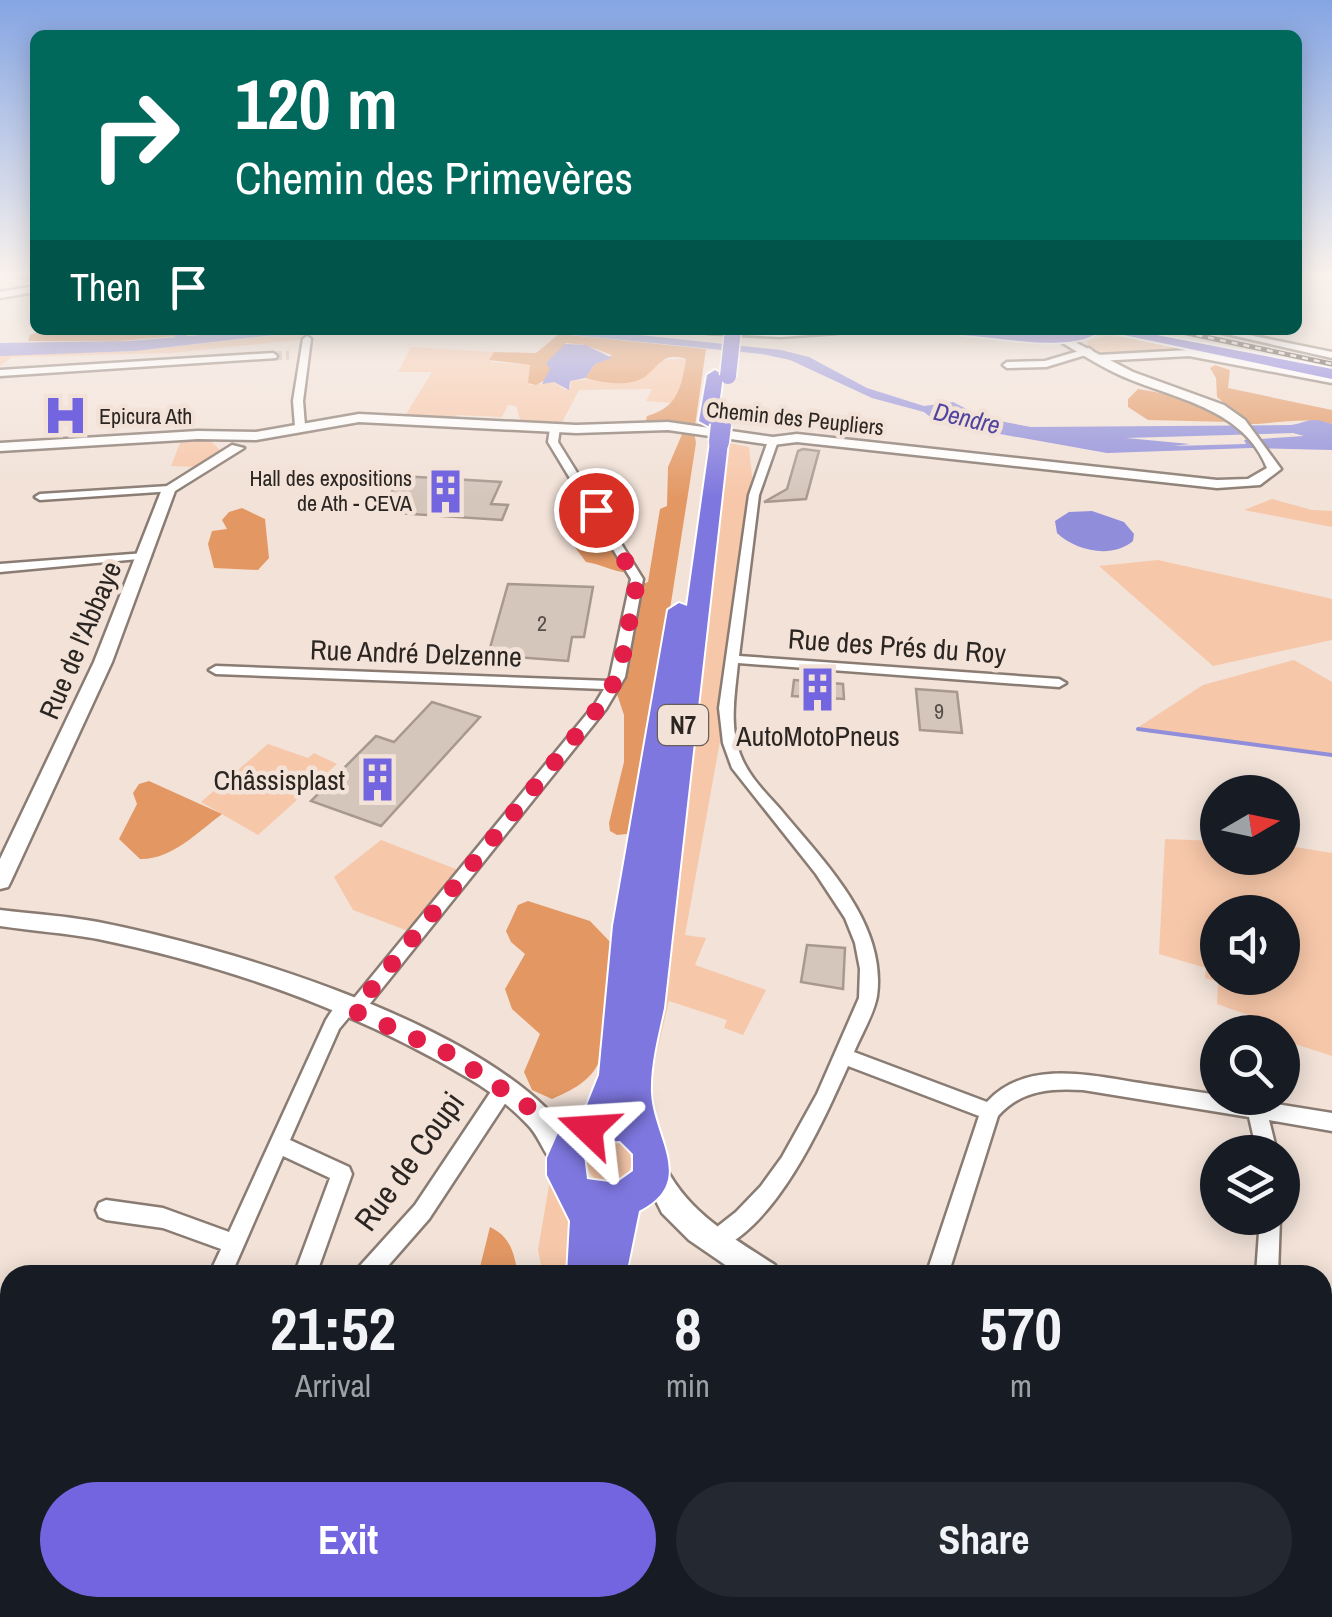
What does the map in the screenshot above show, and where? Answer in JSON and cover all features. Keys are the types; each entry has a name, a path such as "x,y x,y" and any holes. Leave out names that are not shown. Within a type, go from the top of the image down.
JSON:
{"highway":[{"name":"N7","path":"722,347 722,376"},
{"name":"N7","path":"647,1151 634,1116 633,1078 648,1008 714,432 729,347"},
{"path":"1192,347 1332,377"},
{"name":"N7","path":"592,1127 616,1075 628,926 714,432"},
{"path":"571,1176 598,1203 625,1200 646,1182 647,1151 622,1125 592,1127 577,1136 571,1176 591,1238 588,1265"},
{"path":"609,1265 625,1200"}],"street":[{"path":"300,426 298,400 305,347"},
{"path":"1007,364 1052,363 1078,347"},
{"name":"Chemin des Peupliers","path":"256,436 300,426 371,418 555,428 668,426 773,441 797,438 1231,484 1265,479 1274,469 1226,411 1129,375 1092,347"},
{"path":"1132,347 1332,377"},
{"path":"1296,347 1332,355"},
{"path":"289,356 304,354"},
{"path":"0,373 273,356"},
{"path":"0,373 20,358"},
{"path":"225,1265 332,1024 349,1009 614,686 637,579 554,442 555,428"},
{"path":"0,448 198,434 256,436 253,443 169,489 40,497"},
{"path":"225,437 221,444 238,448"},
{"path":"715,1241 745,1218 782,1174 842,1056 868,998 871,978 866,947 848,906 734,756 726,708 732,659 754,495 773,441"},
{"name":"Rue de l'Abbaye","path":"0,881 103,662 169,489"},
{"path":"0,568 145,556"},
{"name":"Rue des Prés du Roy","path":"732,659 1059,683"},
{"name":"Rue André Delzenne","path":"216,670 614,686"},
{"path":"0,918 109,933 240,966 450,1054 530,1108 558,1141 571,1176"},
{"path":"842,1056 990,1112"},
{"path":"940,1265 990,1112 998,1101 1024,1087 1059,1080 1200,1101"},
{"name":"Rue de Coupi","path":"375,1265 422,1212 504,1087"},
{"path":"530,1108 592,1127"},
{"path":"1292,1115 1332,1122"},
{"name":"Rue de Coupi","path":"278,1144 342,1174 309,1265"},
{"path":"647,1151 669,1204 750,1265"},
{"path":"625,1200 690,1223"},
{"path":"106,1210 163,1218 234,1244"},
{"path":"1268,1265 1269,1235"}],"shaded area":[{"path":"224,347 170,353 12,357 0,366 0,356 4,355"},
{"path":"411,347 494,352 489,360 492,362 531,365 529,385 554,382 565,390 571,387 570,381 627,382 637,379 659,360 686,359 680,393 673,403 646,401 652,389 579,390 559,428 522,426 516,406 508,405 502,417 456,415 450,422 403,419 432,372 398,372"},
{"path":"543,347 564,347 547,379 536,385 528,383 530,365 489,360 494,352 536,353"},
{"path":"592,347 706,349 695,426 645,423 647,416 672,402 686,359 669,357 636,381 585,378 595,364 612,355"},
{"path":"1092,347 1180,347 1332,377 1197,352 1104,354"},
{"path":"1215,365 1230,370 1228,388 1332,410 1332,424 1302,420 1249,424 1217,397 1216,378 1210,368"},
{"path":"1138,389 1199,404 1231,422 1148,420 1128,407 1128,399"},
{"path":"683,432 694,432 696,443 635,833 617,835 610,831 609,823 624,762 624,715 614,685 637,586 648,582 660,509 667,506 668,467"},
{"path":"208,438 222,452 199,467 171,466 181,440"},
{"path":"729,443 749,447 754,495 726,708 685,935 706,938 695,965 766,990 743,1035 724,1028 727,1020 669,1001 648,1090 683,850"},
{"path":"1272,499 1332,511 1332,527 1244,510"},
{"path":"242,508 265,519 269,558 258,570 214,568 208,544 212,531 227,529 222,520 229,512"},
{"path":"585,540 617,544 631,572 586,562 574,546"},
{"path":"1158,560 1332,599 1332,640 1213,666 1099,566"},
{"path":"1294,660 1332,682 1332,754 1137,728 1203,685"},
{"path":"268,744 308,758 314,753 337,764 258,835 201,802"},
{"path":"149,781 222,814 173,850 140,859 119,839 137,804 133,793 139,784"},
{"path":"1165,839 1200,840 1200,875 1300,875 1300,848 1332,853 1332,1056 1300,1046 1300,1015 1248,1015 1217,1004 1217,995 1300,995 1300,895 1200,895 1200,966 1159,954"},
{"path":"381,840 466,873 416,934 353,910 334,877"},
{"path":"528,901 590,921 615,947 606,987 602,1054 588,1078 552,1099 532,1090 524,1072 540,1034 512,1009 505,989 525,954 511,942 506,931 518,905"},
{"path":"609,1140 625,1146 631,1162 625,1178 609,1184 593,1178 587,1162 593,1146"},
{"path":"554,1156 577,1211 577,1265 541,1265 538,1250"},
{"path":"490,1227 510,1246 516,1265 480,1265"}],"water":[{"path":"0,347 166,347 135,351 0,356"},
{"path":"562,347 591,347 612,358 595,364 585,378 570,381 569,390 554,382 542,384 550,369 546,363"},
{"name":"Dendre","path":"697,347 781,350 809,357 867,388 924,406 953,402 984,418 1031,427 1291,425 1318,420 1332,424 1332,450 1251,448 1107,453 938,423 924,412 872,398 790,360","holes":["1293,433 1304,436 1244,440 1246,444 1174,446 1190,444 1126,438"]},
{"path":"1092,511 1124,522 1134,534 1133,541 1115,550 1094,550 1057,533 1055,521 1069,512"}],"building":[{"path":"798,451 819,451 806,499 764,502 787,489"},
{"name":"Hall des expositions de Ath - CEVA","path":"401,476 501,482 491,504 508,505 502,520 380,512"},
{"path":"508,584 593,587 584,637 572,637 568,661 488,655"},
{"name":"AutoMotoPneus","path":"794,680 843,684 844,699 792,696"},
{"path":"916,689 957,692 962,733 920,730"},
{"name":"Châssisplast","path":"432,702 480,717 381,826 311,801 376,736 394,742"},
{"path":"807,945 845,948 843,989 801,982"}],"waterway":[{"path":"1138,729 1332,755"}],"tunnel":[{"path":"273,356 289,355"}],"railway":[{"path":"1255,347 1332,364"}],"place":[{"name":"Epicura Ath","path":"66,416"},
{"name":"Hall des expositions de Ath - CEVA","path":"445,491"},
{"name":"AutoMotoPneus","path":"818,690"},
{"name":"Châssisplast","path":"378,780"}],"route":[{"path":"588,1129 530,1108 450,1054 354,1011 614,686 637,579 596,510"}]}
